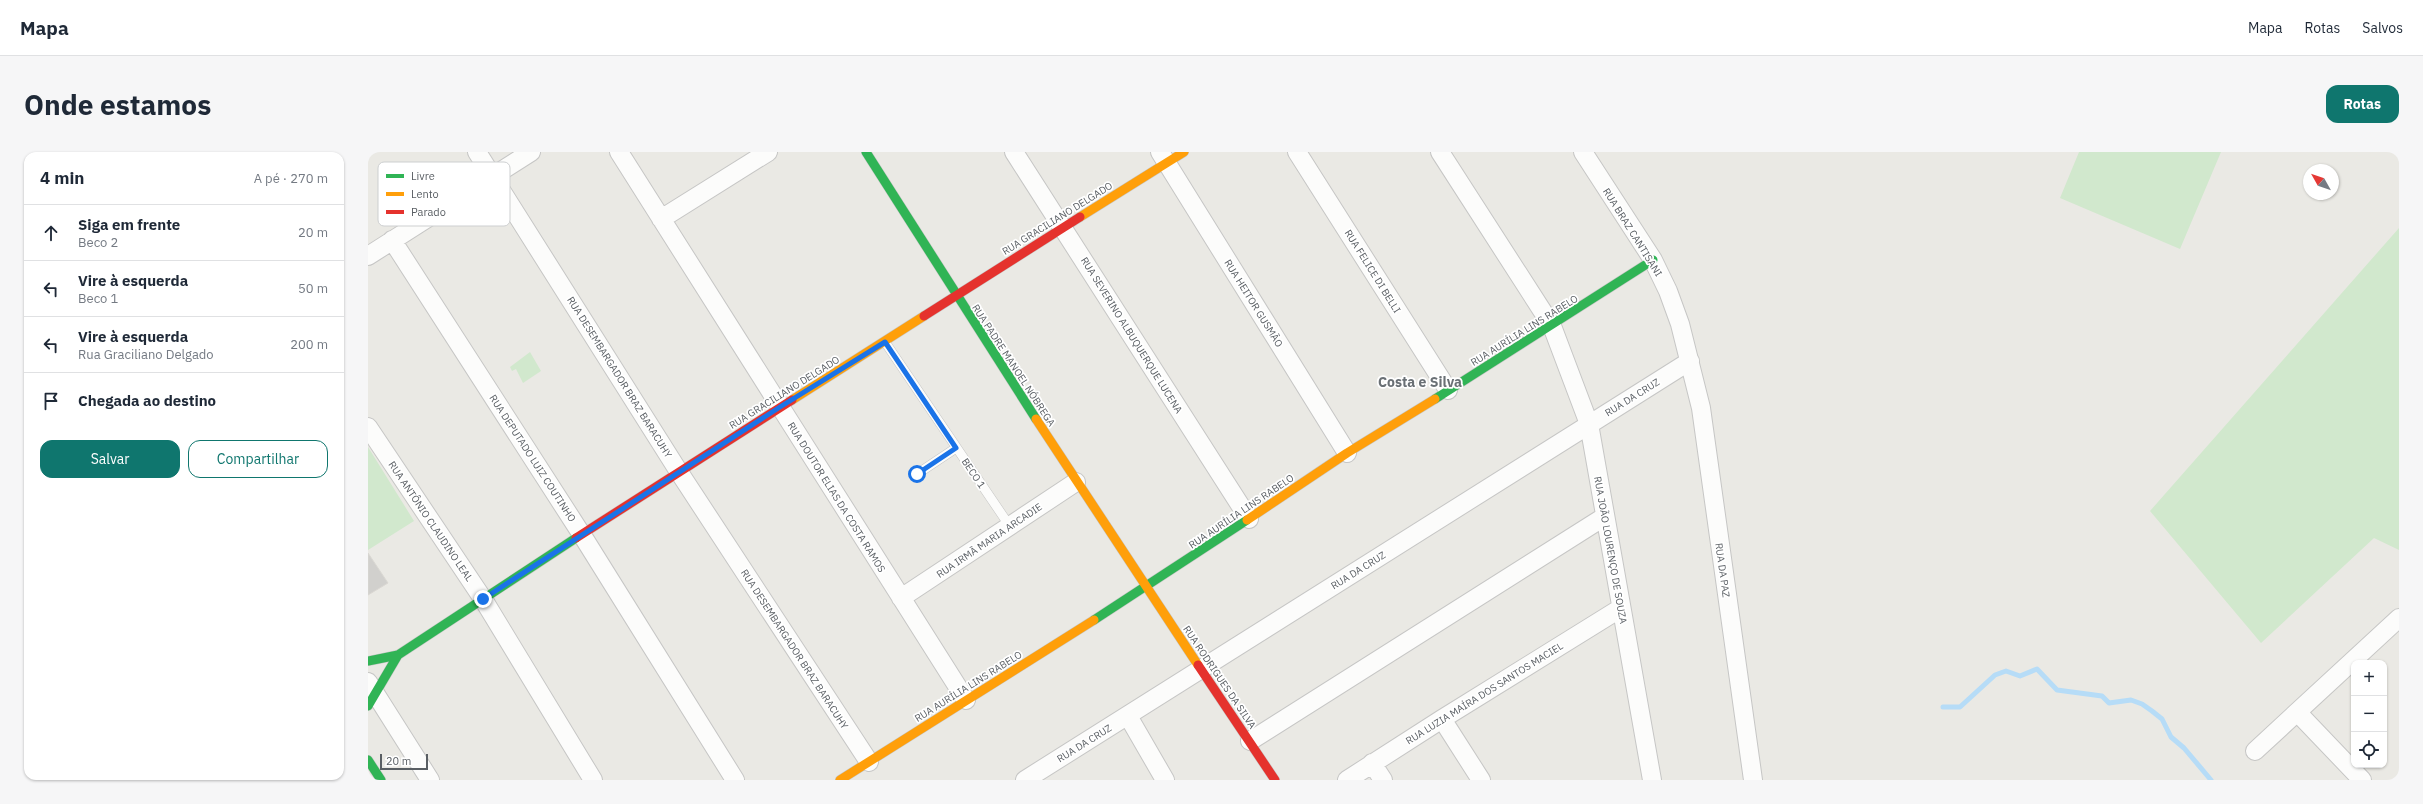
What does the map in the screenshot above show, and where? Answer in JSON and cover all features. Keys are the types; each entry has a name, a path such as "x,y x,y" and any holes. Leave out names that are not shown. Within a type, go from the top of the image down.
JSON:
{"main road":[{"name":"RUA PADRE MANOEL NÓBREGA","path":"866,152 1076,482 1146,587"},
{"name":"RUA GRACILIANO DELGADO","path":"370,694 398,655 780,407 885,342 955,294 1064,228 1163,157 1184,152"},
{"name":"RUA AURÍLIA LINS RABELO","path":"840,780 1146,587 1347,453 1552,326 1652,260"},
{"name":"RUA RODRIGUES DA SILVA","path":"1146,587 1275,780"},
{"name":"RUA GRACILIANO DELGADO","path":"368,661 398,655"},
{"path":"368,760 380,780"}],"street":[{"name":"RUA DESEMBARGADOR BRAZ BARACUHY","path":"477,152 484,162"},
{"path":"510,165 531,152"},
{"name":"RUA DOUTOR ELIAS DA COSTA RAMOS","path":"619,152 966,700"},
{"path":"661,219 768,152"},
{"name":"RUA SEVERINO ALBUQUERQUE LUCENA","path":"1014,152 1249,519"},
{"name":"RUA FELICE DI BELLI","path":"1297,152 1448,390"},
{"name":"RUA JOÃO LOURENÇO DE SOUZA","path":"1440,152 1552,326 1589,424 1604,516 1652,780"},
{"name":"RUA BRAZ CANTISANI","path":"1585,153 1652,260 1668,291 1680,324 1690,361"},
{"name":"RUA HEITOR GUSMÃO","path":"1163,157 1347,453"},
{"name":"RUA DESEMBARGADOR BRAZ BARACUHY","path":"510,203 679,472 869,762"},
{"path":"368,256 414,226"},
{"name":"RUA DEPUTADO LUIZ COUTINHO","path":"392,240 582,535 734,780"},
{"name":"RUA DA CRUZ","path":"1025,780 1690,361"},
{"name":"RUA DA PAZ","path":"1690,361 1701,408 1752,780"},
{"name":"RUA ANTÔNIO CLAUDINO LEAL","path":"368,427 483,599 593,780"},
{"name":"RUA IRMÃ MARIA ARCADIE","path":"901,598 1076,482"},
{"path":"1250,741 1604,516"},
{"name":"RUA LUZIA MAÍRA DOS SANTOS MACIEL","path":"1348,780 1372,763 1621,608"},
{"path":"2255,751 2298,713 2399,618"},
{"path":"370,694 430,780"},
{"path":"2298,713 2362,780"},
{"path":"1128,716 1165,780"},
{"path":"1442,719 1481,780"},
{"path":"1372,763 1383,780"}],"lane":[{"name":"BECO 1","path":"885,342 1009,525"},
{"path":"917,474 956,448"}],"green space":[{"path":"2079,152 2221,152 2180,249 2060,198"},
{"path":"2399,228 2399,550 2374,538 2261,643 2150,511"},
{"path":"530,352 541,371 523,383 516,369 512,371 510,367"},
{"path":"368,447 414,521 368,550"}],"building":[{"path":"368,553 388,583 368,595"}],"waterway":[{"path":"1943,707 1960,707 1995,675 2006,671 2020,676 2037,669 2057,690 2102,696 2109,703 2131,700 2142,704 2162,719 2171,737 2184,748 2211,780"}],"traffic: fast":[{"path":"866,152 1036,419"},
{"path":"1435,399 1653,260"},
{"path":"1094,620 1247,520"},
{"path":"368,661 398,655 576,538"},
{"path":"368,706 398,655"},
{"path":"368,760 381,780"}],"traffic: slow":[{"path":"1080,217 1184,152"},
{"path":"792,400 924,316"},
{"path":"1247,520 1347,453 1435,399"},
{"path":"1036,419 1198,665"},
{"path":"840,780 1094,620"}],"traffic: jam":[{"path":"924,316 1080,217"},
{"path":"576,538 792,400"},
{"path":"1198,665 1275,780"}],"district":[{"name":"Costa e Silva","path":"1420,382"}],"route":[{"path":"483,599 780,407 885,342 956,448 917,474"}]}
